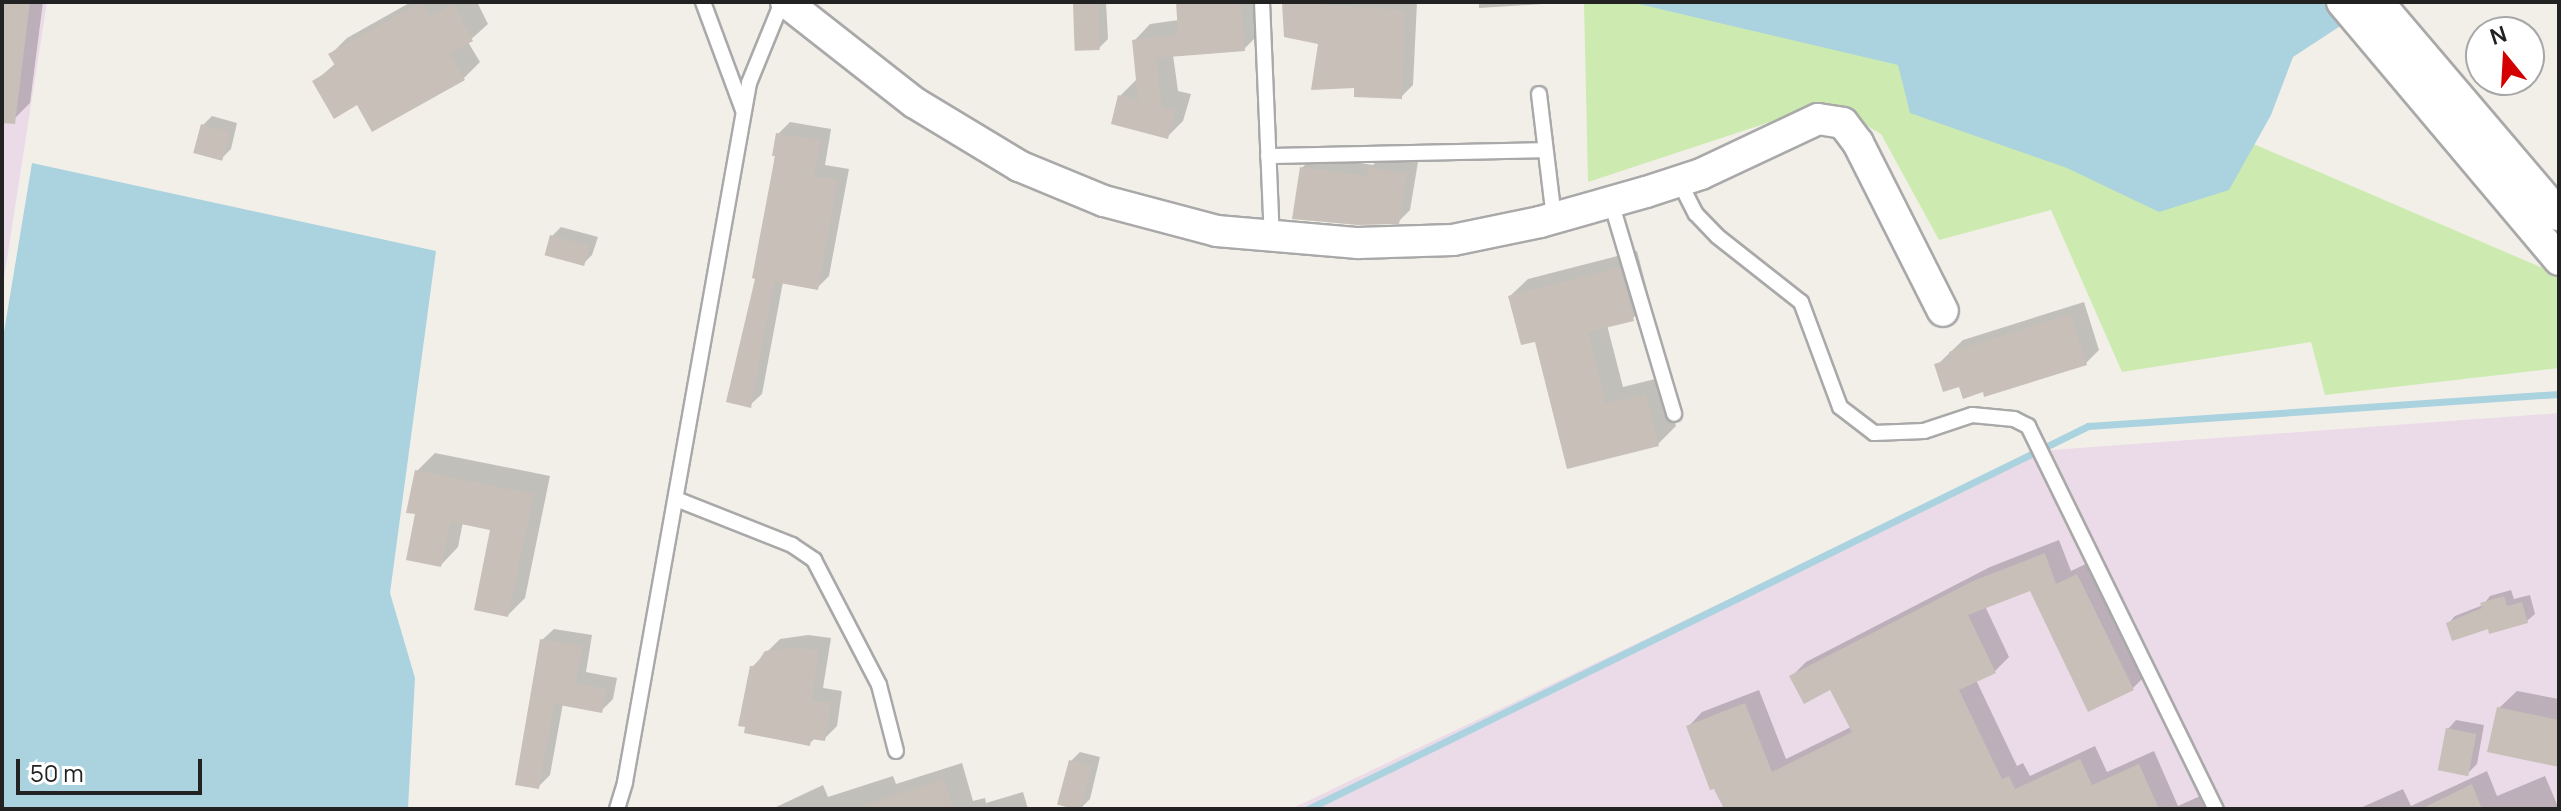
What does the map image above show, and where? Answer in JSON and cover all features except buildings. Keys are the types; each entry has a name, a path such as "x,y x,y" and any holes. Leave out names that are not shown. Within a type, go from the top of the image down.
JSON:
{"street":[{"path":"784,2 915,103 1019,166 1104,201 1217,231 1358,243 1453,240 1554,218 1679,181 1818,119 1843,123 1858,143 1943,311"},
{"path":"2342,2 2425,77 2559,215"},
{"path":"2378,2 2425,77 2559,260"}],"lane":[{"path":"703,2 744,112"},
{"path":"617,809 625,782 749,83 784,2"},
{"path":"1262,2 1272,236"},
{"path":"1539,94 1554,218"},
{"path":"1268,156 1544,150"},
{"path":"1679,181 1696,214 1717,236 1801,302 1840,407 1874,433 1924,431 1972,415 2014,419 2028,426 2216,809"},
{"path":"1611,202 1674,414"},
{"path":"676,499 792,545 814,560 879,685 896,751"}],"shaded area":[{"path":"2,2 47,2 2,291"},
{"path":"2559,413 2559,809 1291,809 2038,451"}],"green space":[{"path":"1584,2 1923,2 2559,275 2559,368 2325,395 2311,342 2122,372 2051,210 1939,240 1881,134 1828,103 1588,182"}],"water":[{"path":"1630,2 2377,2 2293,57 2271,115 2229,190 2159,212 2067,168 1910,113 1898,65"},
{"path":"32,163 436,251 390,593 415,678 408,809 2,809 2,344"}],"waterway":[{"path":"1308,809 2088,426 2559,394"}]}
